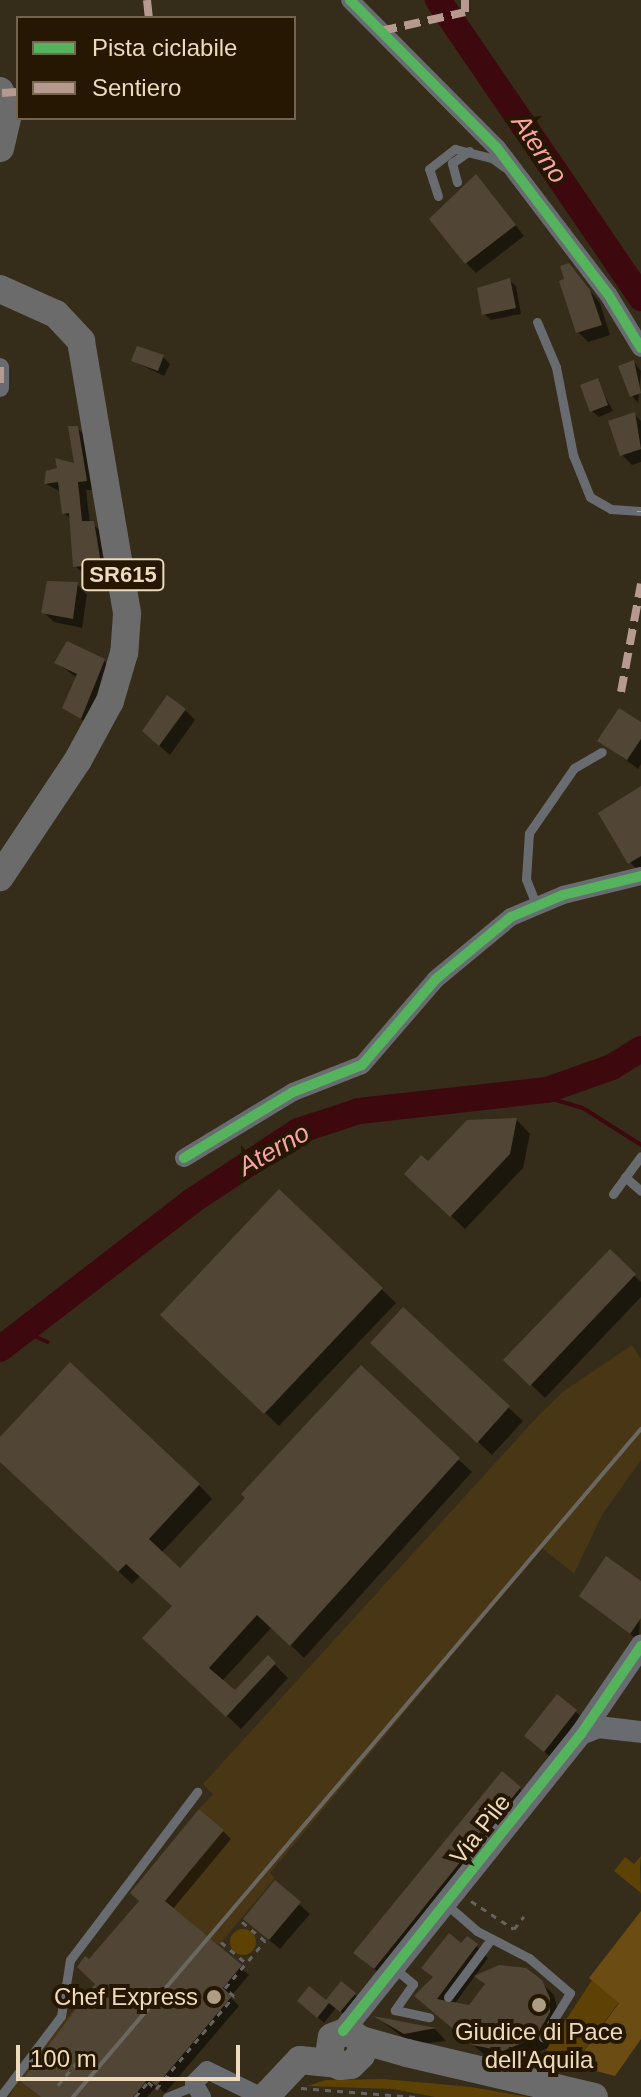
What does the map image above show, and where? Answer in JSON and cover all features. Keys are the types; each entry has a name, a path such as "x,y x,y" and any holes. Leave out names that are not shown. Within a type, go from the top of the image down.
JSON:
{"main road":[{"path":"0,91 8,114 0,148"},
{"name":"SR615","path":"0,289 56,314 81,341 127,614 124,653 110,701 78,760 0,877"},
{"path":"275,2089 298,2052 348,2046 453,2065 594,2097"}],"street":[{"path":"350,0 484,133 608,294 641,348"},
{"path":"0,367 0,388"},
{"path":"184,1158 293,1092 362,1065 457,959 536,904 641,876"},
{"name":"Via Pile","path":"348,2046 379,1988 581,1734 641,1646"},
{"path":"610,1691 607,1716 634,1731"},
{"path":"581,1734 598,1727 634,1731"},
{"path":"198,2091 198,2074 210,2070 275,2089"}],"lane":[{"path":"438,196 429,169 455,149 469,151 517,174"},
{"path":"457,182 452,163 469,151"},
{"path":"537,322 556,367 573,455 590,497 611,509 641,511"},
{"path":"536,904 526,879 529,833 565,778 602,752"},
{"path":"613,1194 639,1158"},
{"path":"625,1177 641,1191"},
{"path":"0,2097 61,2016 70,1960 197,1792"},
{"path":"451,1897 491,1939 529,1958 570,1993 543,2037"},
{"path":"448,1997 491,1939"},
{"path":"394,1968 413,1984 395,2010 429,2017"},
{"path":"167,2097 198,2091"}],"path":[{"path":"451,1897 514,1929 524,1916"},
{"path":"135,2097 148,2082 156,2089 234,1996 225,1988 265,1941 240,1920"},
{"path":"221,1942 246,1963"},
{"path":"58,2085 77,2062"},
{"path":"275,2089 416,2097"}],"shaded area":[{"path":"632,1345 641,1359 641,1460 602,1515 574,1574 542,1548 270,1873 275,1878 219,1945 211,1939 78,2097 9,2097 25,2068 224,1830 199,1809 213,1794 203,1784 539,1415 564,1391"},
{"path":"641,1856 641,1893 614,1871 625,1857 634,1864"},
{"path":"641,1911 641,2039 615,2076 574,2065 619,2003 589,1978"},
{"path":"243,1929 252,1933 256,1942 252,1951 243,1955 234,1951 230,1942 234,1933"},
{"path":"592,1980 619,2002 569,2071 502,2056 503,2051 541,2058"},
{"path":"384,2079 471,2087 529,2097 435,2097 393,2089 307,2086 326,2080"}],"building":[{"path":"476,174 516,225 465,264 429,219"},
{"path":"569,263 590,290 602,325 576,333 559,281 564,279 560,266"},
{"path":"510,278 516,308 482,315 477,288"},
{"path":"137,346 164,355 158,371 131,361"},
{"path":"634,360 641,393 630,397 618,366"},
{"path":"598,378 608,405 590,412 580,385"},
{"path":"635,412 641,449 620,456 608,421"},
{"path":"68,426 78,426 87,481 78,482 82,521 94,521 101,564 73,567 69,513 62,514 58,482 44,484 46,471 57,468 55,458 74,463"},
{"path":"47,581 78,582 73,619 41,613"},
{"path":"67,641 105,659 81,719 62,708 77,674 54,663"},
{"path":"167,695 186,709 159,746 142,731"},
{"path":"619,708 641,722 641,739 627,760 597,741"},
{"path":"641,786 641,856 628,864 598,813"},
{"path":"517,1118 510,1154 450,1217 404,1174 421,1155 428,1161 467,1120"},
{"path":"279,1189 383,1288 264,1414 160,1315"},
{"path":"610,1249 636,1274 530,1386 503,1360"},
{"path":"403,1307 510,1406 477,1443 370,1343"},
{"path":"70,1362 200,1484 149,1539 180,1568 245,1498 241,1494 361,1365 460,1458 290,1646 257,1615 209,1668 235,1690 268,1655 276,1663 226,1717 142,1638 172,1606 126,1564 118,1572 0,1462 0,1437"},
{"path":"606,1556 641,1581 641,1618 630,1634 579,1596"},
{"path":"557,1694 577,1710 544,1752 524,1736"},
{"path":"502,1771 521,1787 374,1969 353,1953"},
{"path":"199,1809 224,1830 165,1901 242,1965 223,1988 232,1996 156,2086 148,2079 133,2097 41,2097 21,2082 95,1984 77,1967 85,1956 89,1959 139,1901 130,1893"},
{"path":"275,1880 301,1902 269,1940 243,1919"},
{"path":"449,1933 461,1943 467,1936 478,1944 437,1999 469,2005 485,1984 474,1976 499,1965 526,1968 542,1980 550,1998 550,2012 536,2037 503,2051 472,2045 414,1996 433,1977 421,1968"},
{"path":"341,1981 356,1993 340,2012 329,2003 317,2018 297,2001 309,1986 326,2000"},
{"path":"373,2016 436,2028 404,2034"}],"waterway":[{"name":"Aterno","path":"438,0 641,298"},
{"name":"Aterno","path":"0,1349 192,1201 298,1131 359,1111 547,1090 612,1067 641,1049"},
{"path":"531,1093 583,1108 641,1145"},
{"path":"23,1331 48,1342"}],"railway":[{"path":"73,2097 641,1429"}],"marked path":[{"path":"147,0 149,16"},
{"path":"381,31 465,12 465,0"},
{"path":"2,93 16,92"},
{"path":"0,367 0,388"},
{"path":"621,692 641,584"}],"cycle path":[{"path":"350,0 497,148 608,294 641,348"},
{"path":"184,1158 293,1092 362,1065 436,979 511,917 563,895 641,876"},
{"path":"343,2031 581,1734 641,1646"}],"place":[{"name":"Chef Express","path":"214,1997"},
{"name":"Giudice di Pace dell'Aquila","path":"539,2005"}]}
